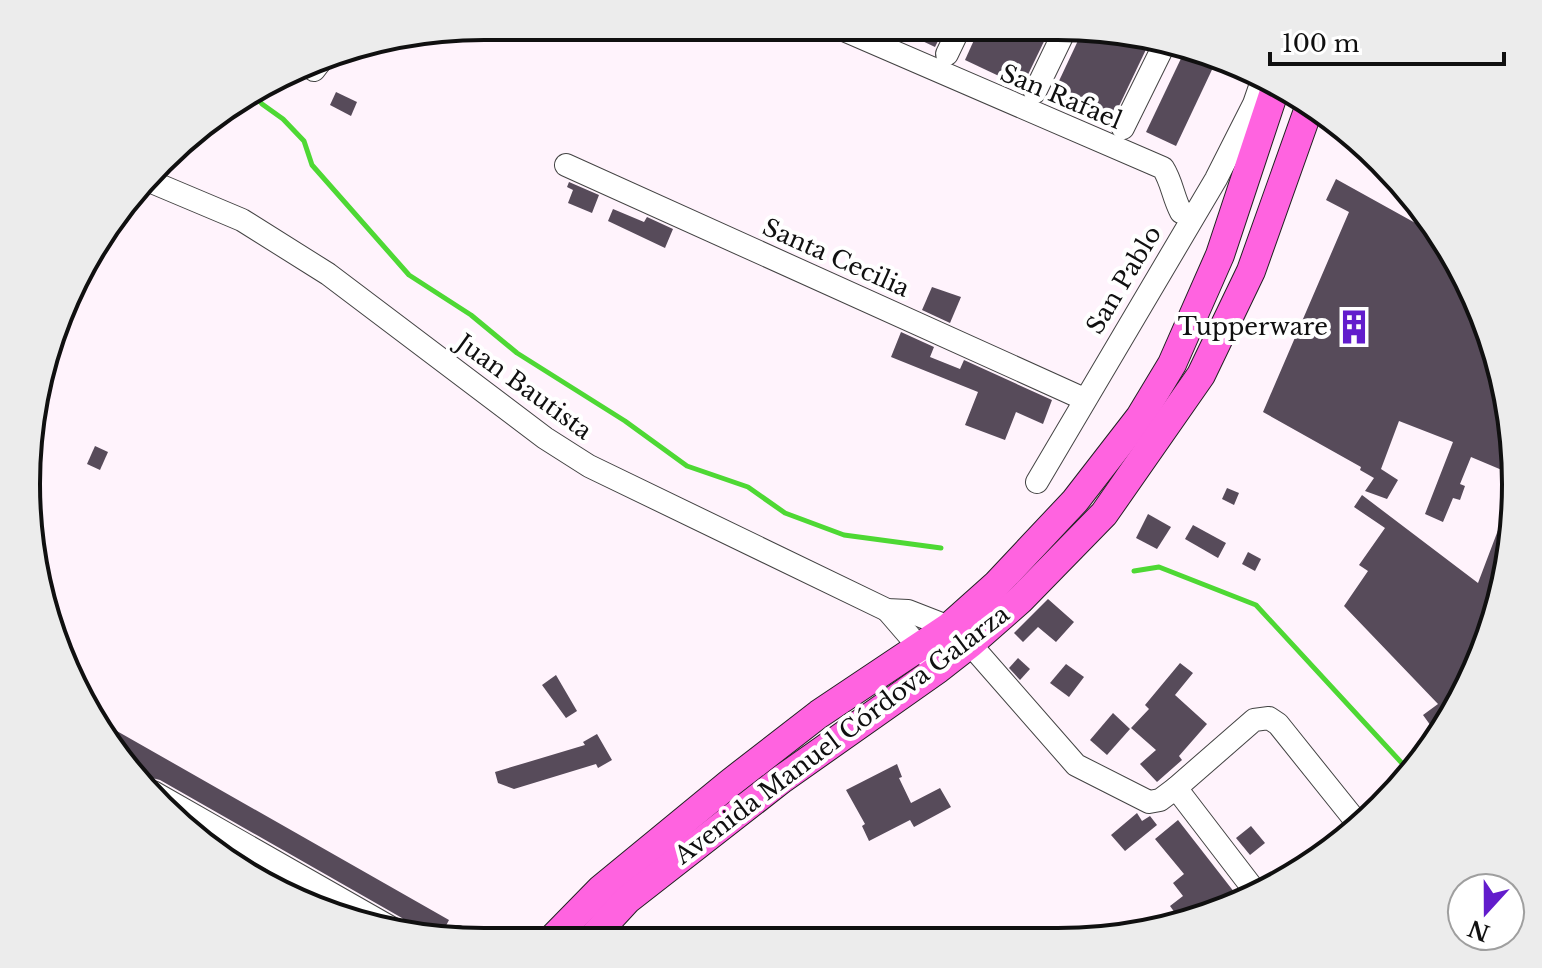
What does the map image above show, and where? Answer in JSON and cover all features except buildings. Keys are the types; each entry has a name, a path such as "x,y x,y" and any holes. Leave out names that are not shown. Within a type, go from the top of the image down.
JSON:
{"main road":[{"name":"Avenida Manuel Córdova Galarza","path":"601,928 627,900 758,797 938,669 996,585 1075,501 1140,417 1172,364 1220,255 1266,92"},
{"name":"Avenida Manuel Córdova Galarza","path":"563,928 601,889 819,714 919,647 959,636 1020,600 1104,514 1201,375 1251,271 1306,116"}],"street":[{"name":"San Rafael","path":"867,40 1163,168 1172,183 1175,201 1181,212 1194,215"},
{"path":"947,54 954,40"},
{"path":"1035,92 1060,40"},
{"path":"1123,128 1160,52"},
{"name":"San Pablo","path":"1037,482 1266,92"},
{"name":"Santa Cecilia","path":"566,165 1084,399"},
{"name":"Juan Bautista","path":"157,184 225,212 293,250 576,458 887,610 938,669"},
{"name":"Juan Bautista","path":"887,610 908,611 959,636"},
{"path":"959,636 1076,765 1149,802 1160,800 1176,788 1254,720 1269,718 1278,724 1352,817"},
{"path":"1176,788 1250,884"},
{"path":"217,838 350,907"}],"waterway":[{"path":"259,101 304,141 312,165 409,275 471,315 517,353 625,421 687,466 748,487 785,513 844,535 941,548"},
{"path":"1134,571 1159,567 1256,605 1402,764"}],"place":[{"name":"Tupperware","path":"1354,327"}]}
